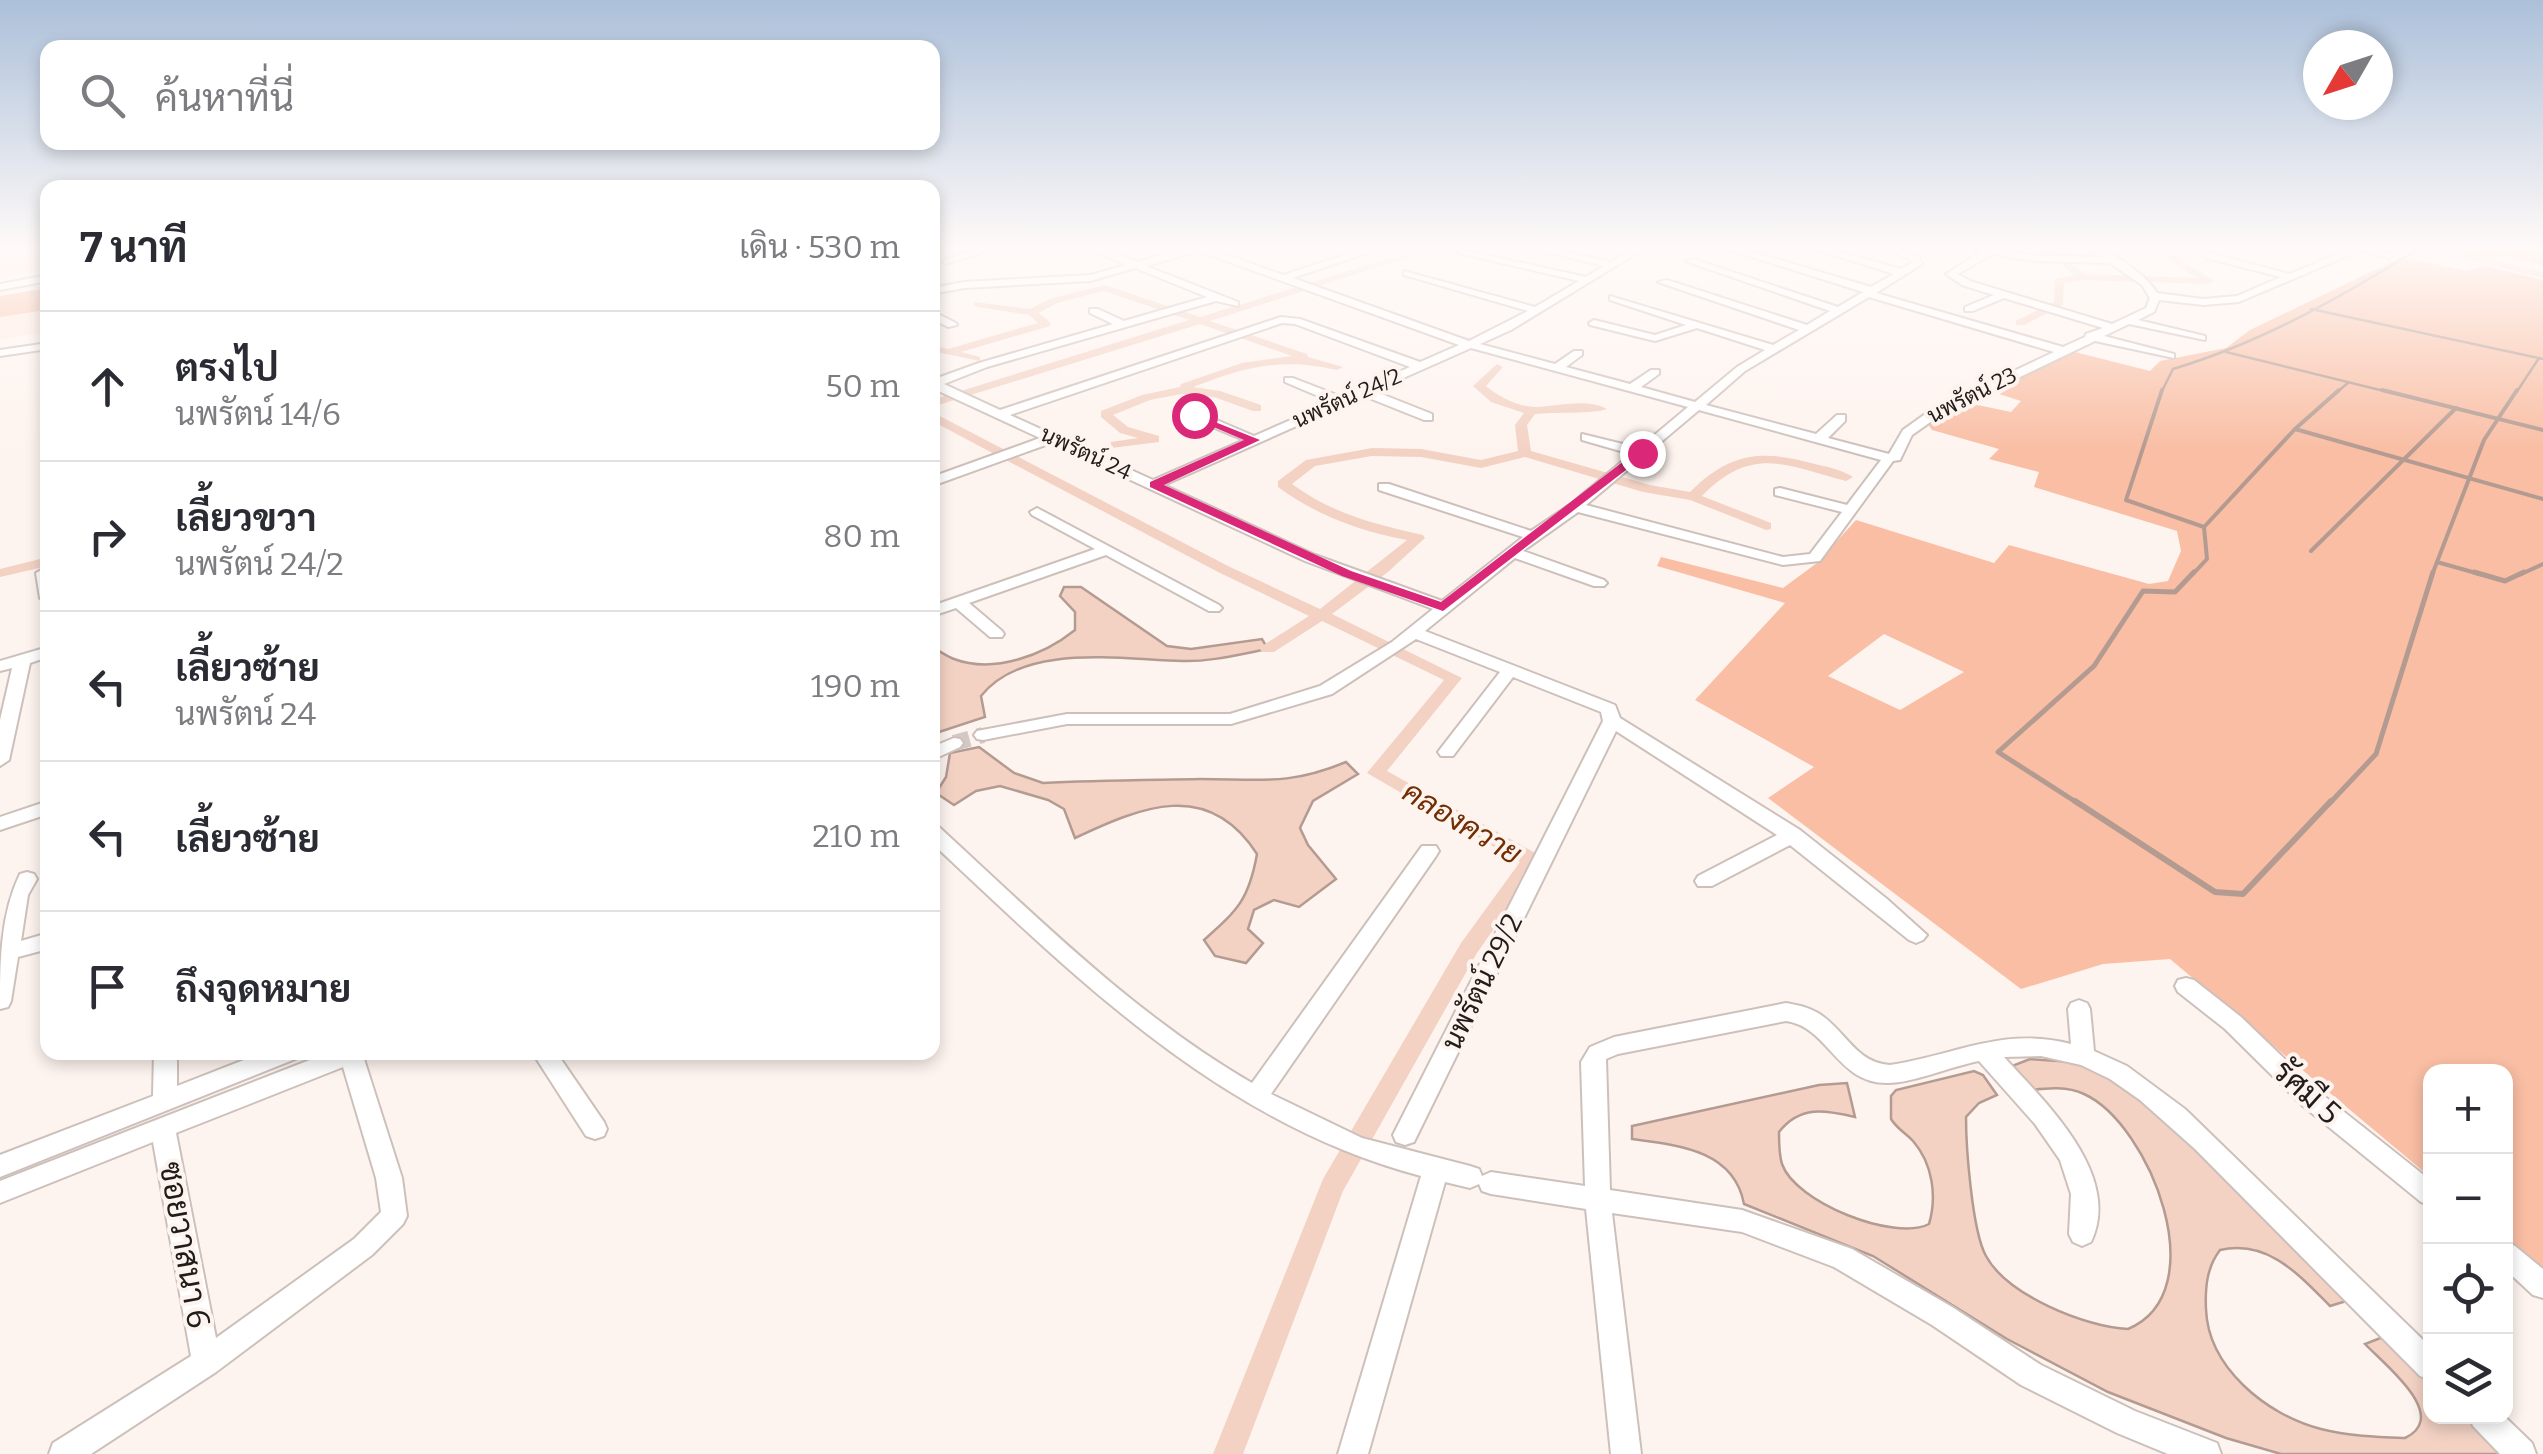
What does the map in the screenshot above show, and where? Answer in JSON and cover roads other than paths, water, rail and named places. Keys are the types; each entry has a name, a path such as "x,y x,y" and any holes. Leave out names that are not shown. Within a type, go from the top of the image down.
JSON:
{"street":[{"path":"1103,315 1124,324"},
{"path":"940,381 1156,315"},
{"path":"1385,315 1469,344 1890,458"},
{"name":"นพรัตน์ 24/2","path":"1154,485 1526,315"},
{"path":"1667,315 1774,349"},
{"path":"1764,315 1805,328"},
{"path":"983,735 1067,720 1145,722 1252,716 1326,690 1398,645 1512,552 1576,507 1740,370 1828,315"},
{"path":"1945,315 2061,350"},
{"path":"2067,315 2110,327"},
{"name":"นพรัตน์ 23","path":"1576,507 1798,562 1815,558 1915,425 2138,315"},
{"path":"940,318 952,325"},
{"path":"1000,414 1281,320 1296,321 1420,366"},
{"path":"2126,320 2200,338"},
{"path":"1594,323 1653,338 1696,324"},
{"path":"2090,336 2170,356"},
{"path":"0,353 40,347"},
{"path":"1557,368 1578,352"},
{"path":"1632,388 1656,372"},
{"path":"1289,380 1341,401"},
{"name":"นพรัตน์ 24","path":"940,386 1346,574 1443,607"},
{"path":"1363,390 1428,417"},
{"path":"1194,415 1254,440"},
{"path":"1819,438 1841,418"},
{"path":"1586,437 1642,453"},
{"path":"940,479 1052,438"},
{"path":"1384,487 1533,536"},
{"path":"1780,492 1852,510"},
{"path":"1037,512 1214,608"},
{"path":"940,608 1107,550"},
{"path":"1512,552 1599,583"},
{"path":"958,602 996,634"},
{"path":"1414,632 1608,708 1612,721 1708,777 1793,834 1916,935"},
{"path":"0,666 40,654"},
{"path":"0,760 22,660"},
{"path":"1447,752 1510,670"},
{"name":"นพรัตน์ 29/2","path":"1405,1135 1612,721"},
{"path":"940,751 954,743"},
{"path":"0,824 40,810"},
{"path":"1705,881 1793,834"},
{"path":"940,839 1142,1021 1256,1096 1334,1137 1360,1148 1480,1180 1742,1221 1843,1258 1942,1316 2031,1375 2127,1422 2206,1454"},
{"path":"1256,1096 1429,850"},
{"path":"0,1001 18,895 26,880"},
{"path":"9,952 40,943"},
{"name":"รัศมี 5","path":"2186,986 2232,1023 2311,1098 2423,1188"},
{"path":"2079,1009 2082,1054"},
{"path":"1626,1454 1598,1201 1591,1074 1598,1053 1798,1012 1810,1016 1848,1060 1870,1072 1889,1074 1984,1051 2029,1047 2082,1054 2135,1084 2181,1121 2423,1359"},
{"path":"1984,1051 2060,1140 2077,1169 2085,1197 2082,1234"},
{"name":"ซอยวาสนา 6","path":"166,1060 164,1115 206,1362"},
{"path":"0,1192 274,1060"},
{"path":"0,1166 331,1060"},
{"path":"64,1454 206,1362 363,1247 394,1216 389,1178 354,1060"},
{"path":"547,1060 595,1130"},
{"path":"1353,1454 1436,1169"},
{"path":"2513,1260 2543,1286"},
{"path":"2490,1424 2521,1454"}],"waterway":[{"path":"948,352 1046,324 1035,315"},
{"path":"1183,315 1200,321"},
{"path":"1200,321 1218,315"},
{"path":"2020,323 2036,315"},
{"path":"2161,393 2173,369 2238,346 2305,315"},
{"path":"2338,315 2539,358"},
{"path":"940,402 1200,321"},
{"path":"1200,321 1303,356"},
{"path":"940,350 948,352"},
{"path":"948,352 976,359"},
{"path":"2226,352 2349,382"},
{"path":"2516,393 2539,358"},
{"path":"2539,358 2543,359"},
{"path":"1185,386 1260,362 1296,359 1337,367"},
{"path":"1497,367 1479,386 1495,399 1531,411"},
{"path":"2336,393 2349,382"},
{"path":"2349,382 2392,393"},
{"path":"2295,429 2339,390"},
{"path":"2382,390 2456,408"},
{"path":"2498,419 2517,390"},
{"path":"1116,445 1155,439 1124,430 1105,414 1146,397 1198,391 1257,408"},
{"path":"2161,393 2126,500 2204,527 2207,559 2192,575"},
{"path":"2404,460 2456,408"},
{"path":"2456,408 2498,419"},
{"path":"1531,411 1601,409"},
{"path":"1525,453 1521,425 1531,411"},
{"path":"2469,478 2484,440 2498,419"},
{"path":"2498,419 2543,430"},
{"name":"คลองควาย","path":"940,420 1223,569 1321,615"},
{"path":"2205,526 2295,429"},
{"path":"2295,429 2404,460"},
{"path":"1321,615 1418,538 1347,521 1283,484 1311,463 1372,452 1421,453 1481,464 1525,453"},
{"path":"1525,453 1648,489 1693,497"},
{"path":"1693,497 1723,470 1752,460 1784,461 1846,477"},
{"path":"2311,551 2404,460"},
{"path":"2404,460 2469,478"},
{"path":"2437,562 2469,478"},
{"path":"2469,478 2543,499"},
{"path":"1693,497 1766,526"},
{"path":"2432,574 2437,562"},
{"path":"2437,562 2483,575"},
{"name":"คลองควาย","path":"0,573 40,563"},
{"path":"2519,575 2543,564"},
{"path":"2079,804 1998,752 2094,666 2143,591 2175,592 2194,572"},
{"path":"2474,572 2505,581 2524,572"},
{"path":"2329,804 2376,754 2432,574"},
{"name":"คลองควาย","path":"1228,1454 1332,1187 1469,948 1532,860 1376,773 1454,678 1321,615"},
{"path":"1268,649 1321,615"},
{"path":"2075,801 2215,892 2243,894 2331,801"}],"tunnel":[{"path":"954,743 983,735"}]}
